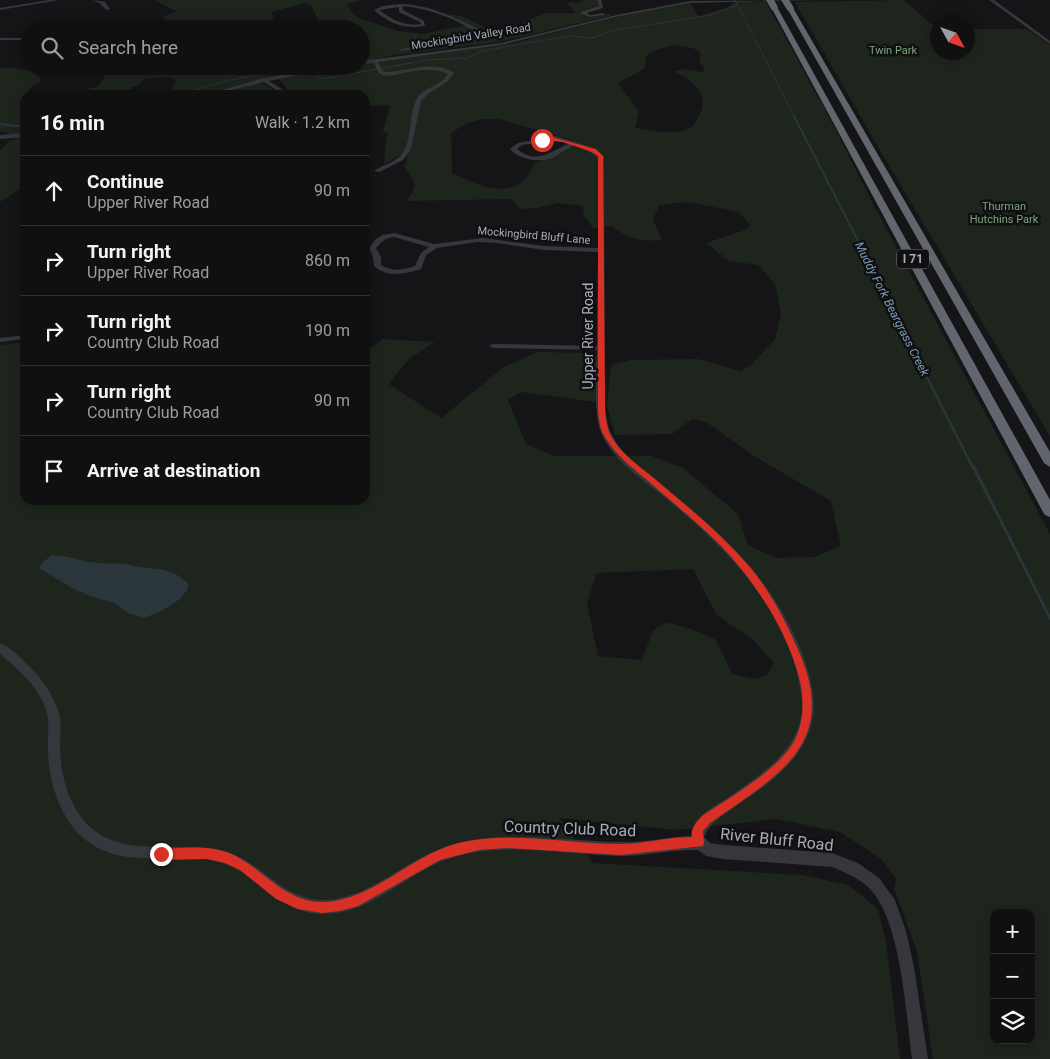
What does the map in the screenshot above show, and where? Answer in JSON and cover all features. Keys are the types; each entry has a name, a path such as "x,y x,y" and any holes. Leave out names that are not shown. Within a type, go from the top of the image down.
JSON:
{"highway":[{"name":"I 71","path":"772,4 1050,512"},
{"name":"I 71","path":"787,4 1050,463"}],"street":[{"path":"0,9 57,0"},
{"path":"96,0 103,3 108,9"},
{"path":"600,0 601,7 583,14 597,16 619,9 632,13"},
{"path":"657,8 652,4 676,0"},
{"name":"Mockingbird Valley Road","path":"370,61 501,44 632,13 699,1 821,0"},
{"path":"991,0 1050,43"},
{"path":"398,57 398,53 402,50 470,39 480,34 457,20 416,6 402,5 383,6 376,10 389,20 412,26 423,24 422,21 401,11 402,5"},
{"path":"0,39 20,39"},
{"path":"375,60 384,74 438,68 446,69 451,75 448,79 422,94 418,101 408,149 405,155 377,171"},
{"path":"226,90 293,75"},
{"path":"264,80 280,90"},
{"path":"0,145 0,138 20,136"},
{"name":"Upper River Road","path":"572,144 544,158 521,155 513,150 520,144 551,138 594,150 601,156 602,418 604,428 612,443 638,470 703,524 736,556 756,581 775,608 787,632 806,683 808,713 802,736 792,752 773,773 706,820 698,828 696,834 699,842"},
{"name":"Mockingbird Bluff Lane","path":"435,246 405,236 397,236 380,239 372,248 377,257 378,266 383,270 395,273 408,272 418,267 423,254 435,246 463,241 489,240 545,248 601,250"},
{"path":"0,340 20,338"},
{"path":"493,346 602,348"},
{"name":"Country Club Road","path":"0,648 37,681 45,694 54,717 54,754 59,785 68,809 86,832 106,845 125,851 161,854 207,853 227,858 244,866 280,895 298,903 322,908 340,906 372,894 437,856 479,845 506,843 621,849 682,842 699,842"},
{"name":"River Bluff Road","path":"699,842 706,848 724,852 832,860 853,868 874,883 890,905 899,931 920,1059"}],"green space":[{"path":"154,0 360,0 347,4 349,9 358,18 364,20 318,20 312,7 306,3 271,12 274,20 166,20 163,17 176,11"},
{"path":"583,0 597,0 600,5 583,12 581,15 591,17 613,15 498,42 394,55 370,60 370,22 398,31 423,34 467,25 448,15 457,15 491,30 509,33 519,31 520,26 525,21 547,13 576,13 567,4 569,2 579,3"},
{"path":"904,0 930,23 930,60 975,60 975,29 1027,29 1050,45 1050,436 882,154 795,2"},
{"path":"734,2 766,2 1050,534 1050,1059 933,1059 917,951 894,889 896,879 881,859 840,832 777,819 675,830 559,818 593,863 803,875 848,885 878,909 886,942 900,1059 0,1059 0,345 20,343 20,505 370,505 370,348 383,339 435,342 409,359 389,384 441,418 504,367 537,352 594,353 599,358 596,402 521,392 508,400 526,444 554,456 652,456 683,468 738,514 748,545 776,558 814,557 841,546 831,501 754,456 706,422 692,419 672,434 615,435 607,406 611,365 631,360 698,359 740,371 750,366 775,339 781,314 775,284 758,265 729,261 706,243 745,230 751,226 739,212 687,202 659,205 653,220 662,240 648,240 630,237 612,226 593,228 584,216 583,206 558,203 538,208 520,209 511,199 406,201 412,194 415,184 404,166 408,155 399,155 384,165 388,133 383,132 390,105 370,106 370,90 287,90 279,79 301,75 370,75 370,63 513,43 621,16 690,3 698,16 729,7","holes":["675,45 693,48 701,53 699,61 705,69 702,72 684,69 674,72 689,80 702,97 703,104 696,121 689,128 677,132 635,128 639,111 618,83 644,69 647,55 656,50","482,119 498,119 573,140 560,152 534,163 528,176 519,184 509,188 487,187 452,173 451,133 466,124","693,569 716,614 754,641 774,663 767,675 755,679 732,674 716,640 697,631 667,622 653,630 642,660 598,656 587,603 597,573"]},
{"path":"0,68 20,69 20,75 36,75 41,78 41,82 30,90 20,90 20,134 0,131"},
{"path":"104,75 290,75 221,90 171,90 176,80 168,77 144,79 141,83 128,90 86,90 98,86 104,78"},
{"path":"256,83 264,84 274,90 231,90"},
{"path":"20,137 20,189 0,202 0,150 11,140"}],"shaded area":[{"path":"52,555 94,563 127,564 166,570 177,575 189,585 177,601 144,618 130,614 114,603 87,595 72,588 39,568"}],"waterway":[{"name":"Muddy Fork Beargrass Creek","path":"735,0 738,5"},
{"path":"370,70 428,60 468,58 482,51 570,36 593,38 610,31 711,15 738,5"},
{"name":"Muddy Fork Beargrass Creek","path":"738,5 795,118"},
{"path":"197,90 237,78 259,75"},
{"path":"316,76 322,79 344,75"},
{"name":"Muddy Fork Beargrass Creek","path":"794,116 873,270"},
{"path":"0,124 20,126"},
{"name":"Muddy Fork Beargrass Creek","path":"872,269 973,468"},
{"name":"Muddy Fork Beargrass Creek","path":"973,466 1050,618"}],"route":[{"path":"161,854 207,853 227,858 244,866 280,895 298,903 322,908 340,906 358,900 372,894 437,856 479,845 506,843 621,849 682,842 699,842 696,834 698,828 706,820 773,773 792,752 802,736 808,713 806,683 787,632 775,608 736,556 703,524 621,454 607,435 602,418 601,404 601,156 594,150 564,140 551,138 542,140"}],"park label":[{"name":"Twin Park","path":"893,50"},
{"name":"Thurman Hutchins Park","path":"1004,212"}]}
